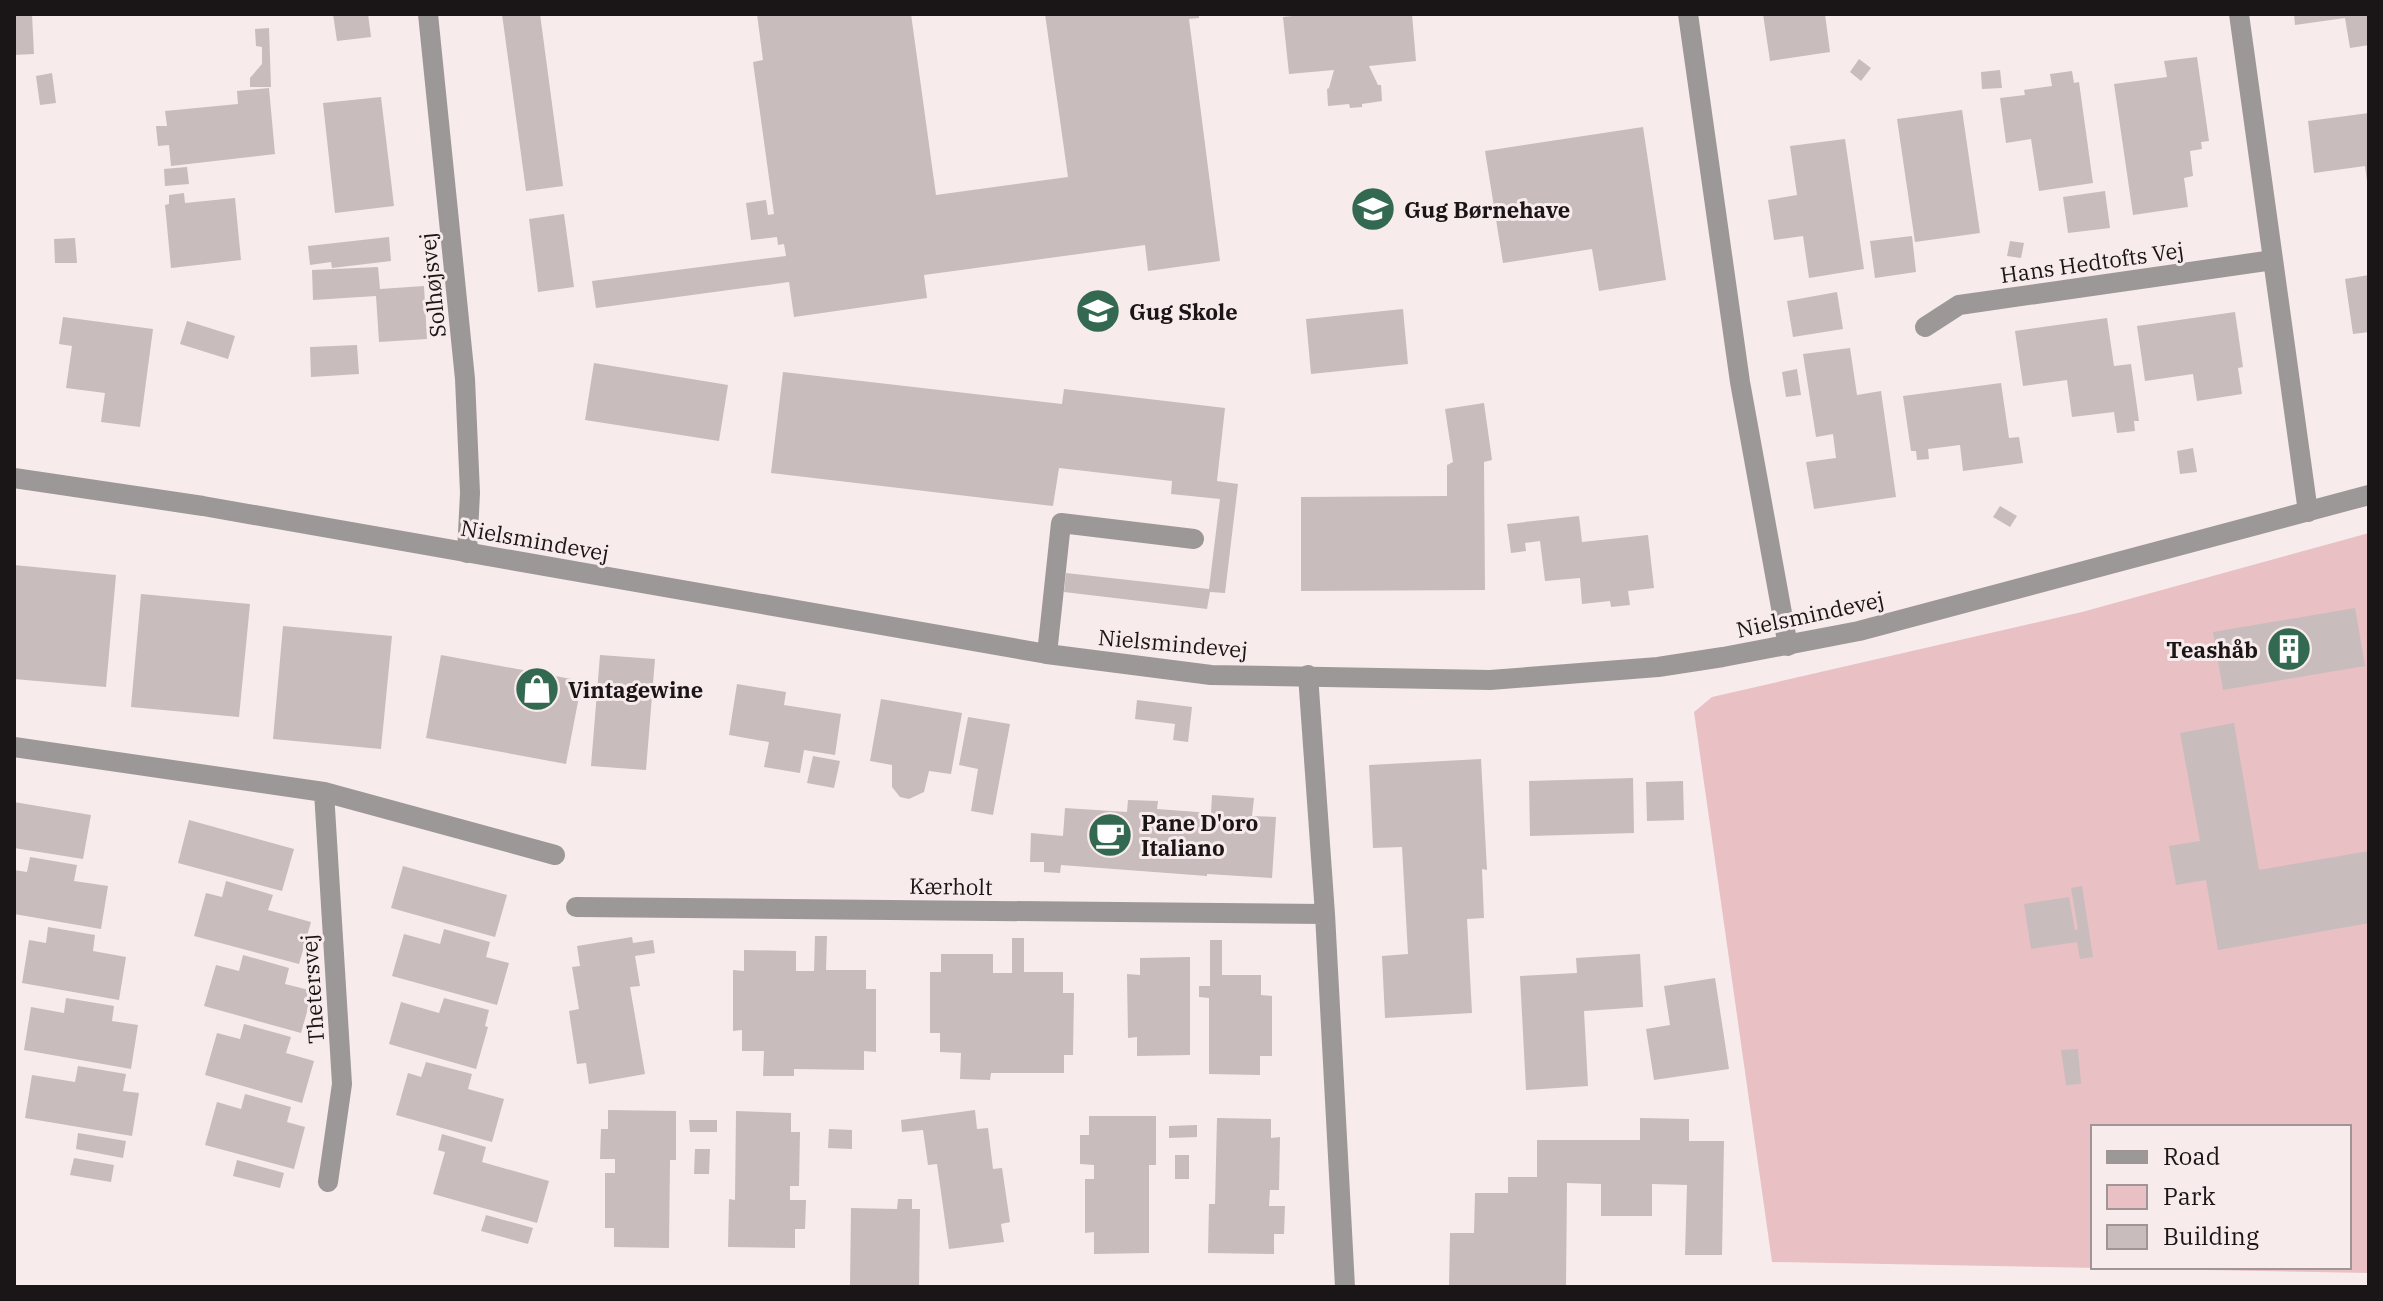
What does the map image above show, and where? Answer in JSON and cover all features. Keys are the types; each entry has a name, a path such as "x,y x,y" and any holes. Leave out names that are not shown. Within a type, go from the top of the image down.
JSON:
{"street":[{"name":"Solhøjsvej","path":"428,14 465,379 470,493 467,553"},
{"path":"1688,14 1740,382 1788,646"},
{"path":"2239,14 2308,512"},
{"name":"Hans Hedtofts Vej","path":"1925,327 1959,305 2273,260"},
{"name":"Nielsmindevej","path":"14,478 203,506 1047,654 1211,675 1490,680 1658,667 1788,646 1859,631 2369,495"},
{"path":"1047,654 1061,523 1194,539"},
{"path":"1308,675 1325,914 1345,1287"},
{"path":"14,747 324,792 555,855"},
{"name":"Thetersvej","path":"324,792 342,1084 328,1182"},
{"name":"Kærholt","path":"576,907 1325,914"}],"green space":[{"path":"2369,533 2369,1273 2152,1269 2351,1269 2351,1125 2091,1125 2091,1268 1772,1262 1694,712 1712,697 2082,612"}],"building":[{"path":"14,14 32,14 34,54 14,55"},
{"path":"333,14 368,14 371,37 337,41"},
{"path":"502,14 540,14 563,186 526,191"},
{"path":"757,14 911,14 936,195 1068,177 1045,14 1199,14 1199,18 1189,19 1220,261 1148,271 1145,245 924,275 927,298 794,317 789,282 596,308 592,281 786,256 784,244 778,245 777,237 751,240 746,203 766,200 768,215 774,214 753,62 763,60"},
{"path":"1412,14 1416,61 1369,66 1378,85 1381,85 1382,101 1362,104 1362,107 1350,108 1349,104 1328,106 1327,89 1334,70 1289,74 1283,17"},
{"path":"1763,14 1825,14 1830,52 1770,61"},
{"path":"2294,14 2369,14 2369,45 2350,48 2345,18 2295,25"},
{"path":"269,28 271,87 250,87 250,78 262,64 262,47 256,46 255,29"},
{"path":"2197,57 2209,141 2201,142 2202,149 2190,151 2193,176 2184,178 2188,207 2133,215 2114,84 2167,77 2164,61"},
{"path":"1859,59 1871,68 1861,81 1850,72"},
{"path":"2000,70 2002,88 1982,89 1981,72"},
{"path":"2072,71 2074,83 2079,82 2093,183 2039,191 2031,139 2006,143 2000,98 2025,95 2024,90 2052,86 2050,74"},
{"path":"52,73 56,103 40,105 36,76"},
{"path":"269,88 275,154 171,166 169,145 158,146 156,126 167,126 165,111 238,104 237,91"},
{"path":"381,97 394,206 335,213 323,103"},
{"path":"1962,110 1980,233 1915,242 1897,119"},
{"path":"2369,113 2369,181 2365,166 2314,173 2308,121"},
{"path":"1643,127 1666,280 1599,291 1592,249 1503,263 1485,151"},
{"path":"1845,139 1864,269 1809,278 1803,236 1774,240 1768,200 1797,195 1790,146"},
{"path":"187,167 189,184 165,186 164,169"},
{"path":"2105,191 2110,228 2068,233 2063,197"},
{"path":"184,193 185,203 235,198 241,260 171,268 165,205 169,204 169,195"},
{"path":"564,214 574,287 538,292 529,219"},
{"path":"1912,236 1916,272 1875,278 1870,241"},
{"path":"389,237 391,261 332,268 331,262 310,265 308,246"},
{"path":"75,238 77,263 55,263 54,239"},
{"path":"2010,241 2024,243 2021,258 2007,256"},
{"path":"378,267 380,289 424,286 427,339 379,342 376,296 313,300 312,270"},
{"path":"2369,275 2369,332 2353,334 2345,279"},
{"path":"1837,292 1843,329 1793,337 1787,301"},
{"path":"1403,309 1408,364 1311,374 1306,319"},
{"path":"2235,312 2243,367 2238,368 2242,394 2197,401 2193,374 2145,381 2137,326"},
{"path":"63,317 153,329 140,427 101,422 105,393 66,388 72,346 59,344"},
{"path":"2107,318 2114,366 2131,364 2139,421 2134,421 2135,431 2117,433 2114,412 2072,417 2067,380 2023,386 2015,331"},
{"path":"187,321 235,336 228,359 180,344"},
{"path":"357,345 359,374 311,377 310,347"},
{"path":"1850,348 1857,395 1881,391 1896,497 1814,509 1806,462 1836,458 1833,434 1816,437 1803,354"},
{"path":"594,363 728,385 719,441 585,420"},
{"path":"1797,369 1801,395 1786,397 1782,372"},
{"path":"783,372 1062,404 1064,389 1225,408 1217,481 1238,484 1225,593 1210,592 1207,609 1064,592 1066,573 1209,589 1220,499 1171,494 1172,481 1059,468 1053,506 771,473"},
{"path":"2001,383 2009,438 2019,437 2023,463 1963,471 1960,445 1928,449 1929,459 1917,460 1916,451 1911,451 1903,396"},
{"path":"1484,403 1492,460 1484,462 1485,590 1301,591 1301,497 1447,496 1447,465 1453,462 1445,409"},
{"path":"2193,448 2197,472 2180,474 2177,451"},
{"path":"2000,506 2017,516 2010,527 1993,517"},
{"path":"1579,516 1582,542 1648,535 1654,588 1628,591 1630,605 1611,607 1610,601 1582,604 1580,578 1545,581 1540,541 1525,543 1526,551 1511,553 1507,524"},
{"path":"14,565 116,575 106,687 14,679"},
{"path":"141,594 250,604 239,717 131,707"},
{"name":"Teashåb","path":"2355,608 2365,666 2223,690 2213,632"},
{"path":"283,626 392,636 381,749 273,739"},
{"path":"441,655 582,681 566,764 426,738"},
{"path":"600,655 655,659 646,770 591,766"},
{"path":"737,684 786,692 784,705 841,714 835,755 804,750 800,773 764,767 769,742 729,735"},
{"path":"881,699 962,713 951,774 929,771 924,792 909,799 900,797 892,787 892,765 870,761"},
{"path":"1137,700 1192,707 1188,742 1173,740 1175,724 1135,719"},
{"path":"968,717 1010,724 993,815 971,811 978,769 959,765"},
{"path":"2234,723 2259,870 2369,851 2369,923 2218,950 2206,880 2176,885 2169,846 2200,841 2180,733"},
{"path":"813,756 840,761 834,788 807,783"},
{"path":"1481,759 1487,870 1482,869 1484,918 1467,919 1472,1013 1385,1018 1382,956 1408,954 1402,847 1373,848 1369,765"},
{"path":"1633,778 1634,833 1530,836 1529,781"},
{"path":"1683,781 1684,820 1647,821 1646,782"},
{"path":"1212,795 1254,798 1252,816 1276,817 1272,878 1061,865 1060,873 1044,872 1044,862 1030,862 1031,833 1063,836 1065,808 1127,812 1128,800 1158,801 1157,809 1211,813"},
{"path":"14,802 91,815 83,859 14,848"},
{"path":"189,820 294,849 282,891 178,863"},
{"path":"30,857 77,865 74,881 108,886 101,929 14,914 14,870 27,872"},
{"path":"403,866 507,895 495,937 391,908"},
{"path":"226,881 273,895 268,910 311,922 299,964 194,936 206,893 222,897"},
{"path":"2082,886 2093,957 2080,959 2077,942 2031,949 2024,904 2069,897 2075,930 2078,929 2071,888"},
{"path":"48,927 95,935 93,951 126,957 119,1000 22,983 29,940 46,943"},
{"path":"444,929 490,942 486,957 509,963 497,1005 392,976 404,934 440,944"},
{"path":"815,936 827,936 826,970 866,970 866,989 876,989 876,1052 864,1051 864,1070 794,1069 794,1076 763,1076 764,1051 742,1051 742,1030 733,1031 733,970 744,971 744,950 796,951 796,971 814,971"},
{"path":"632,937 633,943 653,940 655,953 635,956 640,986 630,987 645,1074 589,1084 586,1063 577,1064 569,1011 579,1009 572,967 580,966 577,946"},
{"path":"1012,938 1024,938 1024,972 1063,972 1063,993 1074,993 1073,1055 1064,1055 1064,1073 991,1073 990,1080 960,1079 961,1053 940,1052 940,1033 930,1033 930,972 941,972 941,954 993,954 993,973 1012,973"},
{"path":"1210,940 1222,940 1222,975 1261,975 1261,995 1272,996 1272,1056 1260,1056 1260,1075 1209,1074 1209,998 1199,997 1199,986 1210,986"},
{"path":"1640,954 1643,1007 1584,1011 1588,1086 1526,1090 1520,976 1577,973 1576,958"},
{"path":"243,955 289,968 285,984 313,991 301,1033 204,1006 216,965 239,971"},
{"path":"1190,957 1190,1055 1137,1056 1137,1037 1128,1038 1127,974 1140,975 1140,958"},
{"path":"1715,978 1729,1069 1654,1080 1646,1029 1670,1025 1664,986"},
{"path":"66,998 114,1006 112,1021 138,1025 131,1069 24,1050 31,1007 64,1013"},
{"path":"444,998 489,1010 485,1026 488,1027 476,1069 389,1044 401,1002 439,1013"},
{"path":"244,1024 291,1037 286,1053 314,1061 302,1103 205,1075 217,1033 240,1039"},
{"path":"2078,1049 2081,1084 2066,1085 2061,1050"},
{"path":"426,1062 472,1074 468,1089 504,1099 492,1142 396,1115 408,1073 421,1077"},
{"path":"78,1066 126,1074 123,1091 139,1093 132,1136 25,1118 32,1075 75,1082"},
{"path":"245,1094 291,1107 287,1122 305,1127 294,1169 205,1145 217,1102 241,1109"},
{"path":"608,1110 676,1111 676,1160 670,1160 669,1248 614,1247 614,1228 605,1228 605,1173 615,1173 615,1159 600,1159 601,1129 608,1129"},
{"path":"975,1110 977,1129 988,1128 993,1169 1002,1168 1010,1222 1001,1224 1004,1242 949,1249 937,1164 928,1165 923,1130 902,1132 901,1120"},
{"path":"736,1111 791,1113 791,1132 800,1132 799,1186 790,1186 790,1200 806,1200 805,1229 795,1229 795,1248 728,1247 729,1199 735,1200"},
{"path":"1089,1116 1156,1116 1156,1165 1149,1165 1149,1253 1094,1254 1094,1232 1085,1233 1085,1179 1094,1179 1094,1165 1080,1164 1080,1135 1089,1135"},
{"path":"1217,1118 1271,1119 1271,1138 1280,1137 1279,1190 1270,1190 1269,1206 1285,1206 1284,1234 1274,1234 1274,1254 1208,1253 1209,1204 1215,1204"},
{"path":"1640,1118 1689,1119 1689,1141 1724,1141 1722,1255 1685,1255 1687,1185 1652,1184 1652,1216 1601,1216 1601,1184 1567,1183 1566,1287 1449,1287 1450,1233 1474,1233 1475,1193 1508,1193 1508,1177 1537,1177 1537,1140 1640,1140"},
{"path":"689,1120 717,1120 717,1132 690,1132"},
{"path":"1197,1125 1197,1137 1169,1138 1169,1126"},
{"path":"829,1129 852,1130 852,1149 828,1148"},
{"path":"78,1133 126,1141 123,1158 76,1149"},
{"path":"442,1134 486,1147 482,1162 549,1181 537,1223 433,1194 445,1152 438,1150"},
{"path":"695,1149 710,1149 709,1174 694,1174"},
{"path":"1175,1155 1189,1155 1189,1179 1175,1179"},
{"path":"74,1158 114,1165 111,1182 70,1175"},
{"path":"237,1160 284,1173 280,1188 233,1176"},
{"path":"898,1199 912,1199 912,1209 920,1209 919,1287 850,1287 851,1208 897,1209"},
{"path":"486,1215 533,1228 528,1244 481,1231"}],"place":[{"name":"Gug Børnehave","path":"1373,209"},
{"name":"Gug Skole","path":"1098,311"},
{"name":"Teashåb","path":"2289,649"},
{"name":"Vintagewine","path":"537,689"},
{"name":"Pane D'oro Italiano","path":"1110,835"}]}
